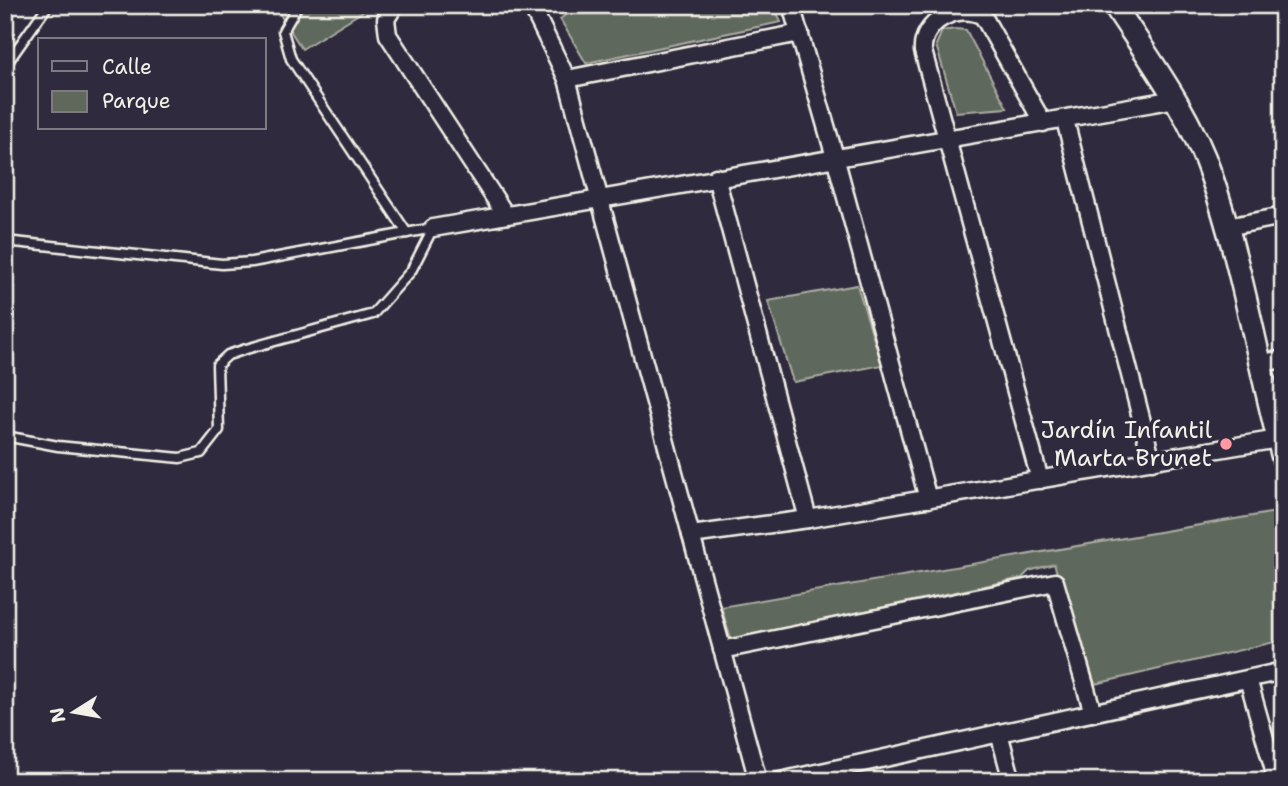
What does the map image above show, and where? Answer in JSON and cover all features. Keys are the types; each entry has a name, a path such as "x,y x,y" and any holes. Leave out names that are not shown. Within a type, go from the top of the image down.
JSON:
{"street":[{"path":"395,5 386,19 388,35 505,214"},
{"path":"551,5 534,10 567,79 758,781"},
{"path":"791,5 928,499"},
{"path":"691,536 1152,461 1280,449 1227,227 1211,174 1176,99 1114,5"},
{"path":"1040,480 922,44 930,26 959,12 976,12 989,23 1043,123"},
{"path":"567,79 800,33"},
{"path":"433,228 1176,99"},
{"path":"1065,120 1152,461"},
{"path":"716,177 808,519"},
{"path":"1227,227 1283,216"},
{"path":"1258,364 1283,359"},
{"path":"722,650 1055,582 1093,713"},
{"path":"780,781 1283,671"},
{"path":"1248,679 1277,781"},
{"path":"999,733 1012,781"}],"lane":[{"path":"5,66 48,5"},
{"path":"298,5 283,31 291,59 407,233"},
{"path":"5,241 222,264 252,262 433,228"},
{"path":"5,436 58,446 180,458 201,453 219,430 217,365 228,355 373,314 411,271 433,228"}],"green space":[{"path":"274,5 373,5 302,49"},
{"path":"579,5 774,5 781,22 586,63 560,19"},
{"path":"966,30 1007,108 956,112 936,45 942,31"},
{"path":"857,285 882,365 793,382 768,301"},
{"path":"1276,512 1283,539 1283,640 1095,684 1054,564 1029,571 1022,578 731,639 721,607"}],"place":[{"name":"Jardín Infantil Marta Brunet","path":"1226,444"}]}
